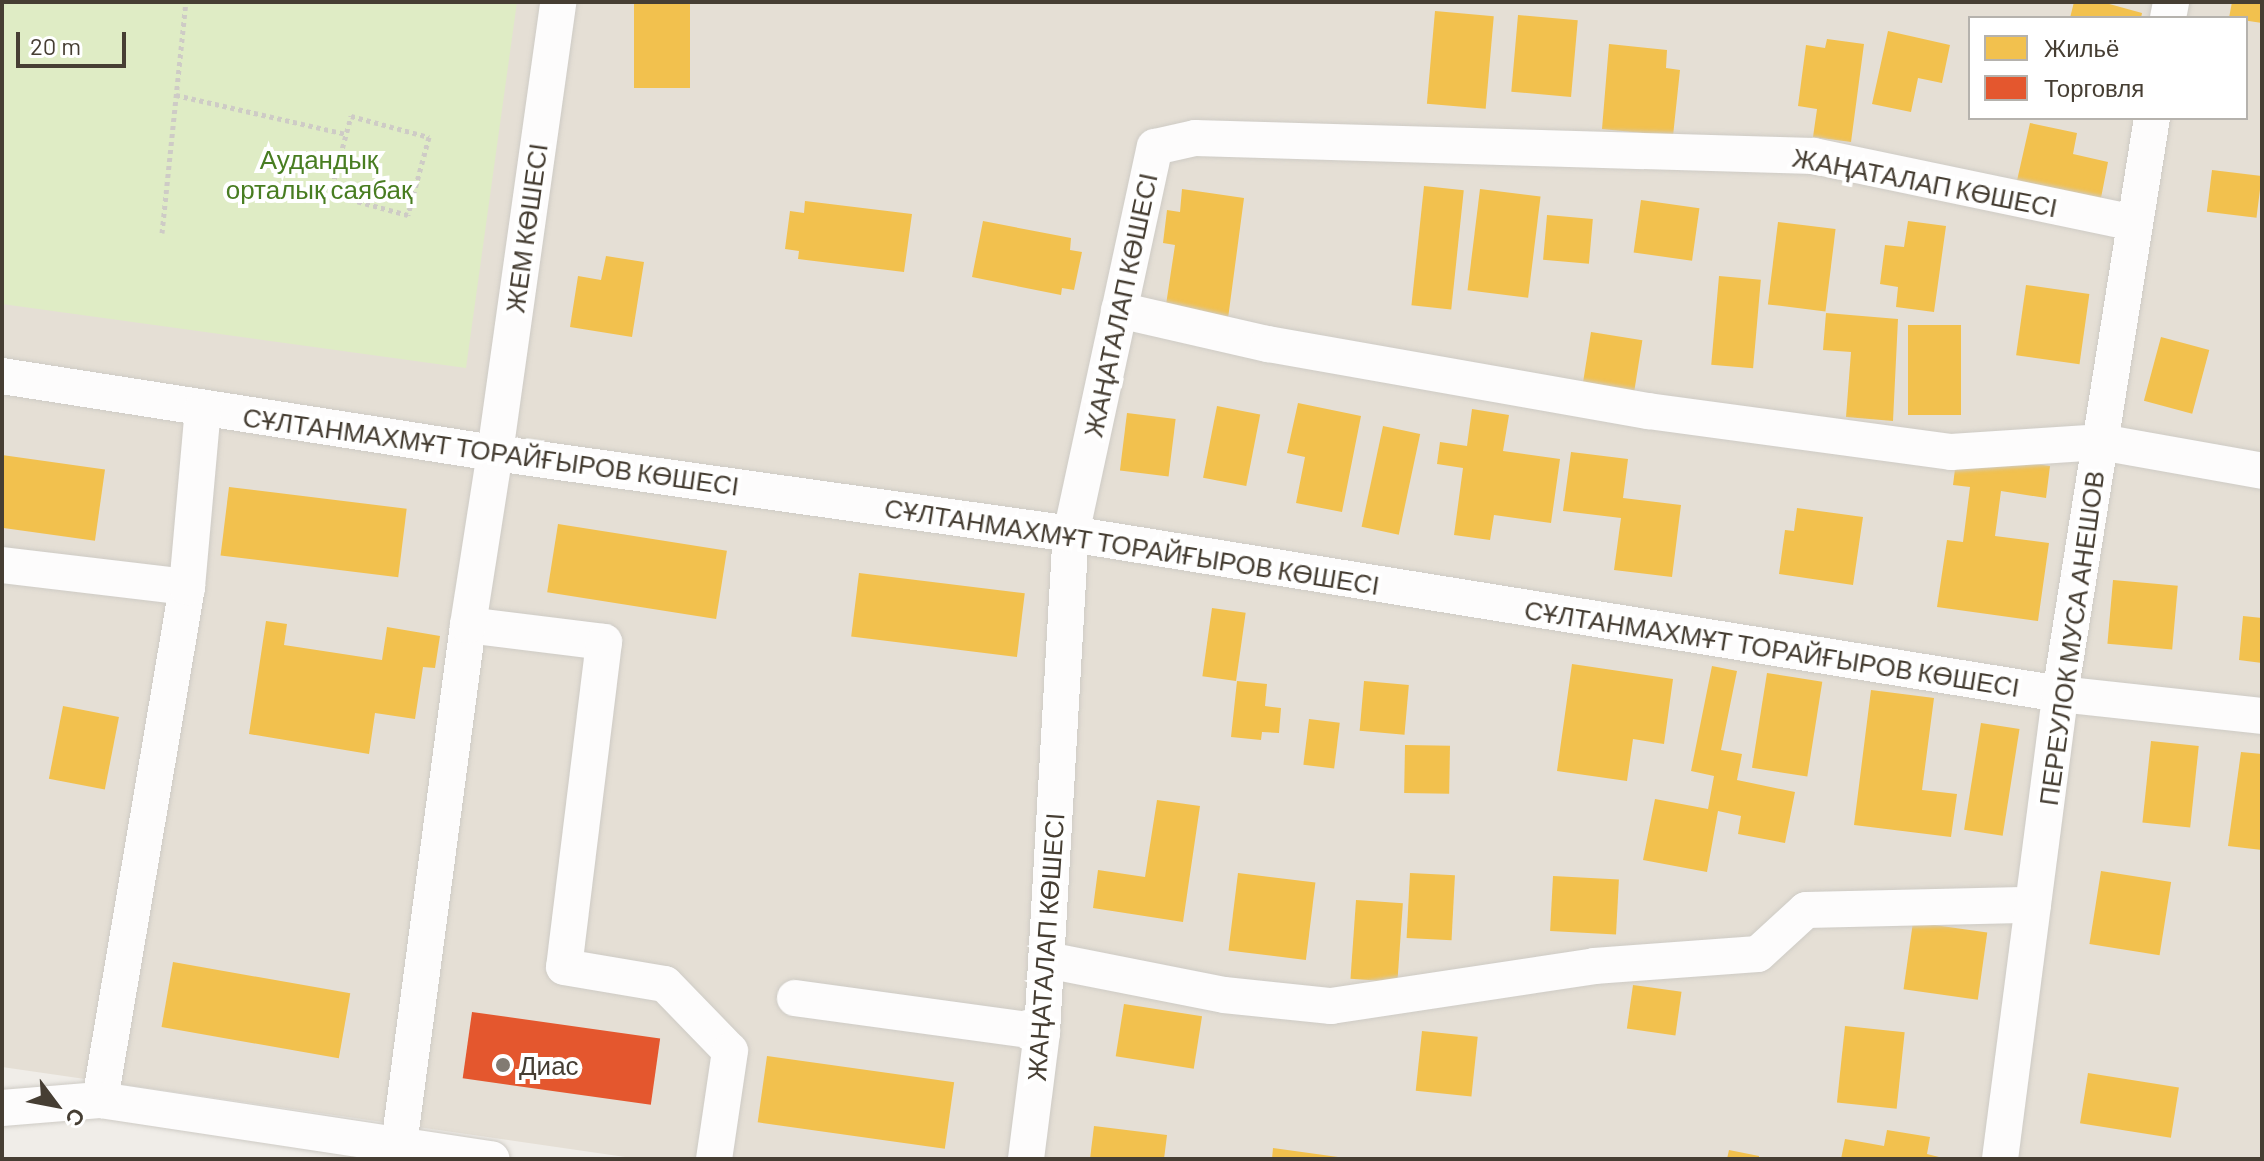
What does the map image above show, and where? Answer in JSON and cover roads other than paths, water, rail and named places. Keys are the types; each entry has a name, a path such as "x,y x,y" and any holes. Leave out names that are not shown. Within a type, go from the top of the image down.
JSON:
{"street":[{"name":"ЖЕМ КӨШЕСІ","path":"399,1145 468,625 558,2"},
{"name":"ПЕРЕУЛОК МУСА АНЕШОВ","path":"2000,1159 2060,694 2152,120"},
{"name":"ЖАҢАТАЛАП КӨШЕСІ","path":"1026,1159 1042,1032 1071,534 1155,147 1195,138 1814,156 2134,223"},
{"path":"1119,310 1268,344 1648,411 1951,452 2100,442 2262,471"},
{"name":"СҰЛТАНМАХМҰТ ТОРАЙҒЫРОВ КӨШЕСІ","path":"2,376 495,453 1071,534 2060,694 2262,716"},
{"path":"100,1100 187,587 203,408"},
{"path":"2,565 187,587"},
{"path":"468,625 604,642 564,967 665,984 730,1051 714,1159"},
{"path":"1047,960 1224,995 1331,1006 1594,966 1758,954 1806,910 2033,905"},
{"path":"795,998 1042,1032"},
{"path":"2,1108 100,1100 492,1159"}],"place":[{"name":"Диас","path":"503,1065"}],"park label":[{"name":"Аудандық орталық саябақ","path":"319,174"}]}
